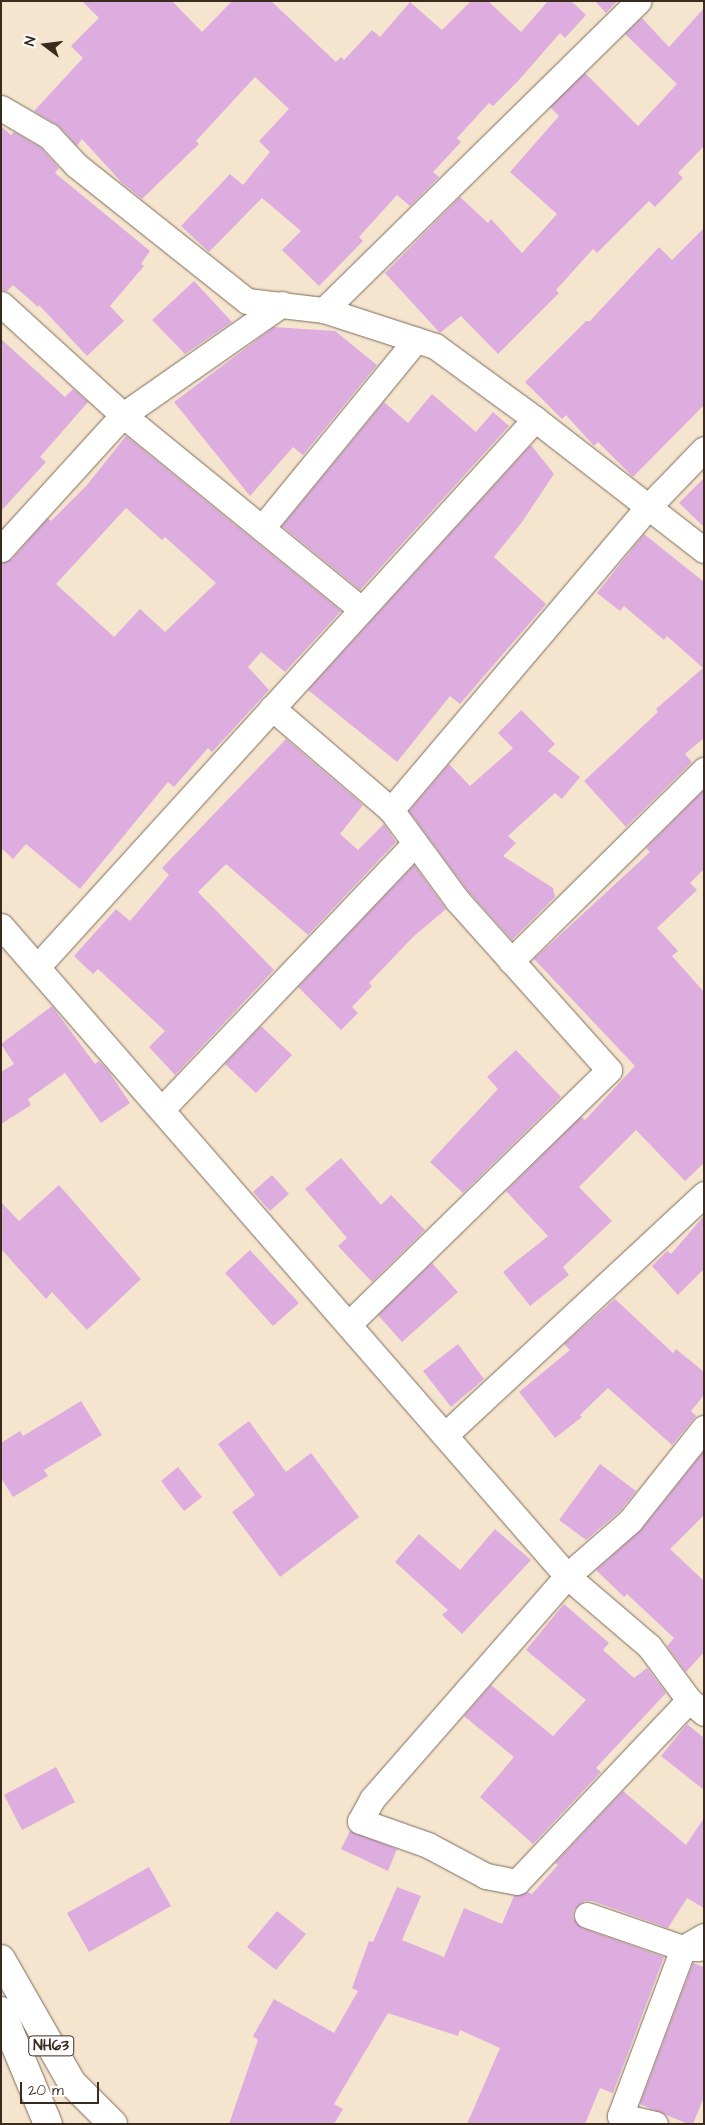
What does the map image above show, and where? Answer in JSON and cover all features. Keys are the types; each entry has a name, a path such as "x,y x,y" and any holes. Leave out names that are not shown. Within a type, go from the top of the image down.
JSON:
{"highway":[{"name":"NH63","path":"1,1959 72,2083 113,2124"},
{"name":"NH63","path":"1,2011 48,2124"}],"street":[{"path":"324,310 638,1"},
{"path":"1,108 49,136 76,165 247,301 324,310 435,346 650,506 704,550"},
{"path":"1,304 123,415 362,610"},
{"path":"1,549 123,415 282,304"},
{"path":"262,528 416,340"},
{"path":"38,966 535,419"},
{"path":"391,810 650,506 704,449"},
{"path":"272,708 391,810 457,900 609,1070 349,1324"},
{"path":"511,961 704,770"},
{"path":"162,1109 415,843"},
{"path":"1,926 38,966 567,1576 648,1646 696,1706 517,1882 486,1876 428,1845 360,1821 372,1799 567,1576 630,1521 704,1428"},
{"path":"445,1435 704,1194"},
{"path":"587,1915 697,1944 617,2120 655,2124"}],"building":[{"path":"82,1 172,1 202,32 232,1 271,1 336,62 341,57 344,60 372,30 380,37 410,2 442,30 471,1 488,1 521,32 548,1 571,1 586,15 565,38 560,33 519,80 493,106 489,103 457,138 461,142 433,172 439,177 410,206 397,195 359,237 363,241 319,286 282,250 301,231 262,198 209,252 181,226 230,174 243,185 270,152 259,141 289,109 255,77 196,141 199,144 142,199 122,183 82,139 77,146 59,126 34,111 83,58 71,46 99,18"},
{"path":"595,1 617,1 606,13"},
{"path":"704,8 704,146 678,173 683,178 655,207 649,201 597,253 593,249 556,290 559,293 498,354 461,316 440,333 385,273 460,197 488,223 491,219 522,253 557,214 510,172 559,116 550,107 585,73 638,126 677,84 625,34 642,18 669,47"},
{"path":"1,126 11,135 14,132 40,147 59,168 55,173 150,251 141,264 144,266 110,306 124,321 87,356 39,305 38,307 13,285 7,291 1,290"},
{"path":"704,228 704,405 633,477 598,442 594,446 566,415 562,419 525,382 586,321 590,321 659,247 672,260"},
{"path":"194,281 232,322 185,354 152,320"},
{"path":"274,327 335,331 377,365 303,455 293,447 250,496 174,402"},
{"path":"1,339 65,397 73,389 88,402 40,457 46,462 1,511"},
{"path":"432,394 476,432 493,412 509,426 360,590 282,526 384,402 408,423"},
{"path":"126,436 341,611 285,672 261,652 248,667 269,690 212,752 208,748 174,787 168,782 80,889 26,844 13,859 1,848 1,563 12,559 48,518 51,521 87,485","holes":["126,508 162,540 165,537 216,583 165,632 140,609 114,637 56,584"]},
{"path":"531,445 554,474 522,522 494,557 546,604 460,704 450,696 397,762 308,690"},
{"path":"704,478 704,527 679,503"},
{"path":"644,534 704,582 704,738 685,754 692,762 626,827 584,781 658,712 656,709 703,668 667,636 664,640 624,606 620,611 597,593"},
{"path":"521,710 555,744 548,751 580,777 562,799 555,793 508,836 516,843 503,856 553,888 555,897 512,940 468,891 409,811 449,764 470,786 513,748 498,733"},
{"path":"286,739 363,805 340,834 358,850 384,824 396,842 308,935 226,864 198,892 274,970 175,1075 149,1047 165,1031 98,969 93,974 74,956 116,909 130,921 169,875 162,868"},
{"path":"704,790 704,869 690,883 697,890 657,928 678,951 672,956 704,992 704,1163 685,1181 636,1130 579,1187 612,1221 563,1267 569,1275 530,1306 503,1272 548,1236 506,1191 581,1117 585,1120 635,1066 534,959 650,852 646,848"},
{"path":"414,865 446,909 414,936 369,983 372,986 352,1007 358,1013 341,1030 298,987"},
{"path":"52,1006 95,1064 99,1061 107,1069 130,1103 101,1123 65,1073 28,1099 31,1105 1,1124 1,1072 14,1064 1,1044"},
{"path":"261,1026 292,1055 256,1093 225,1064"},
{"path":"516,1050 561,1097 463,1193 430,1162 498,1089 487,1077"},
{"path":"341,1158 381,1205 391,1195 425,1230 372,1282 338,1246 347,1238 305,1189"},
{"path":"272,1175 289,1194 270,1211 253,1192"},
{"path":"59,1185 141,1279 87,1330 52,1292 46,1299 1,1249 1,1202 19,1221"},
{"path":"704,1216 704,1269 678,1295 652,1266 667,1251 671,1254"},
{"path":"250,1250 299,1303 273,1326 225,1273"},
{"path":"432,1263 458,1292 402,1342 378,1315"},
{"path":"615,1299 673,1353 676,1349 704,1372 704,1395 691,1411 696,1416 672,1445 608,1388 580,1415 582,1417 555,1438 519,1392 570,1350 564,1344"},
{"path":"458,1344 484,1379 451,1407 423,1371"},
{"path":"81,1401 102,1435 44,1470 48,1476 13,1497 1,1478 1,1443 20,1431 23,1436"},
{"path":"249,1421 286,1472 311,1453 359,1517 280,1577 232,1512 255,1495 218,1444"},
{"path":"704,1451 704,1515 670,1549 704,1581 704,1652 686,1672 667,1646 674,1638 627,1594 624,1597 596,1570 641,1530"},
{"path":"600,1464 636,1491 620,1511 586,1540 559,1520"},
{"path":"178,1467 202,1497 184,1511 161,1481"},
{"path":"495,1529 531,1560 462,1634 442,1615 448,1610 395,1562 419,1534 460,1570"},
{"path":"564,1604 609,1643 603,1650 634,1678 647,1668 666,1693 596,1768 601,1772 533,1844 480,1797 514,1757 464,1716 491,1685 553,1736 586,1700 526,1650"},
{"path":"687,1724 704,1738 704,1790 661,1756"},
{"path":"56,1767 75,1802 22,1830 4,1795"},
{"path":"623,1791 686,1845 704,1818 704,1908 687,1898 668,1928 592,1901 584,1901 574,1910 573,1918 582,1928 664,1957 613,2093 600,2088 585,2124 467,2124 500,2048 460,2030 458,2036 388,2013 334,2104 343,2109 334,2124 229,2124 258,2040 253,2036 274,1999 334,2033 358,1991 352,1988 369,1941 373,1942 397,1887 421,1896 402,1940 444,1957 464,1908 502,1924 514,1896 527,1892 532,1894 558,1865 555,1863"},
{"path":"350,1831 397,1849 388,1871 341,1849"},
{"path":"149,1867 171,1906 89,1952 67,1913"},
{"path":"277,1911 306,1934 276,1970 247,1947"},
{"path":"693,1963 704,1967 704,2097 693,2124 688,2124 640,2104"}]}
